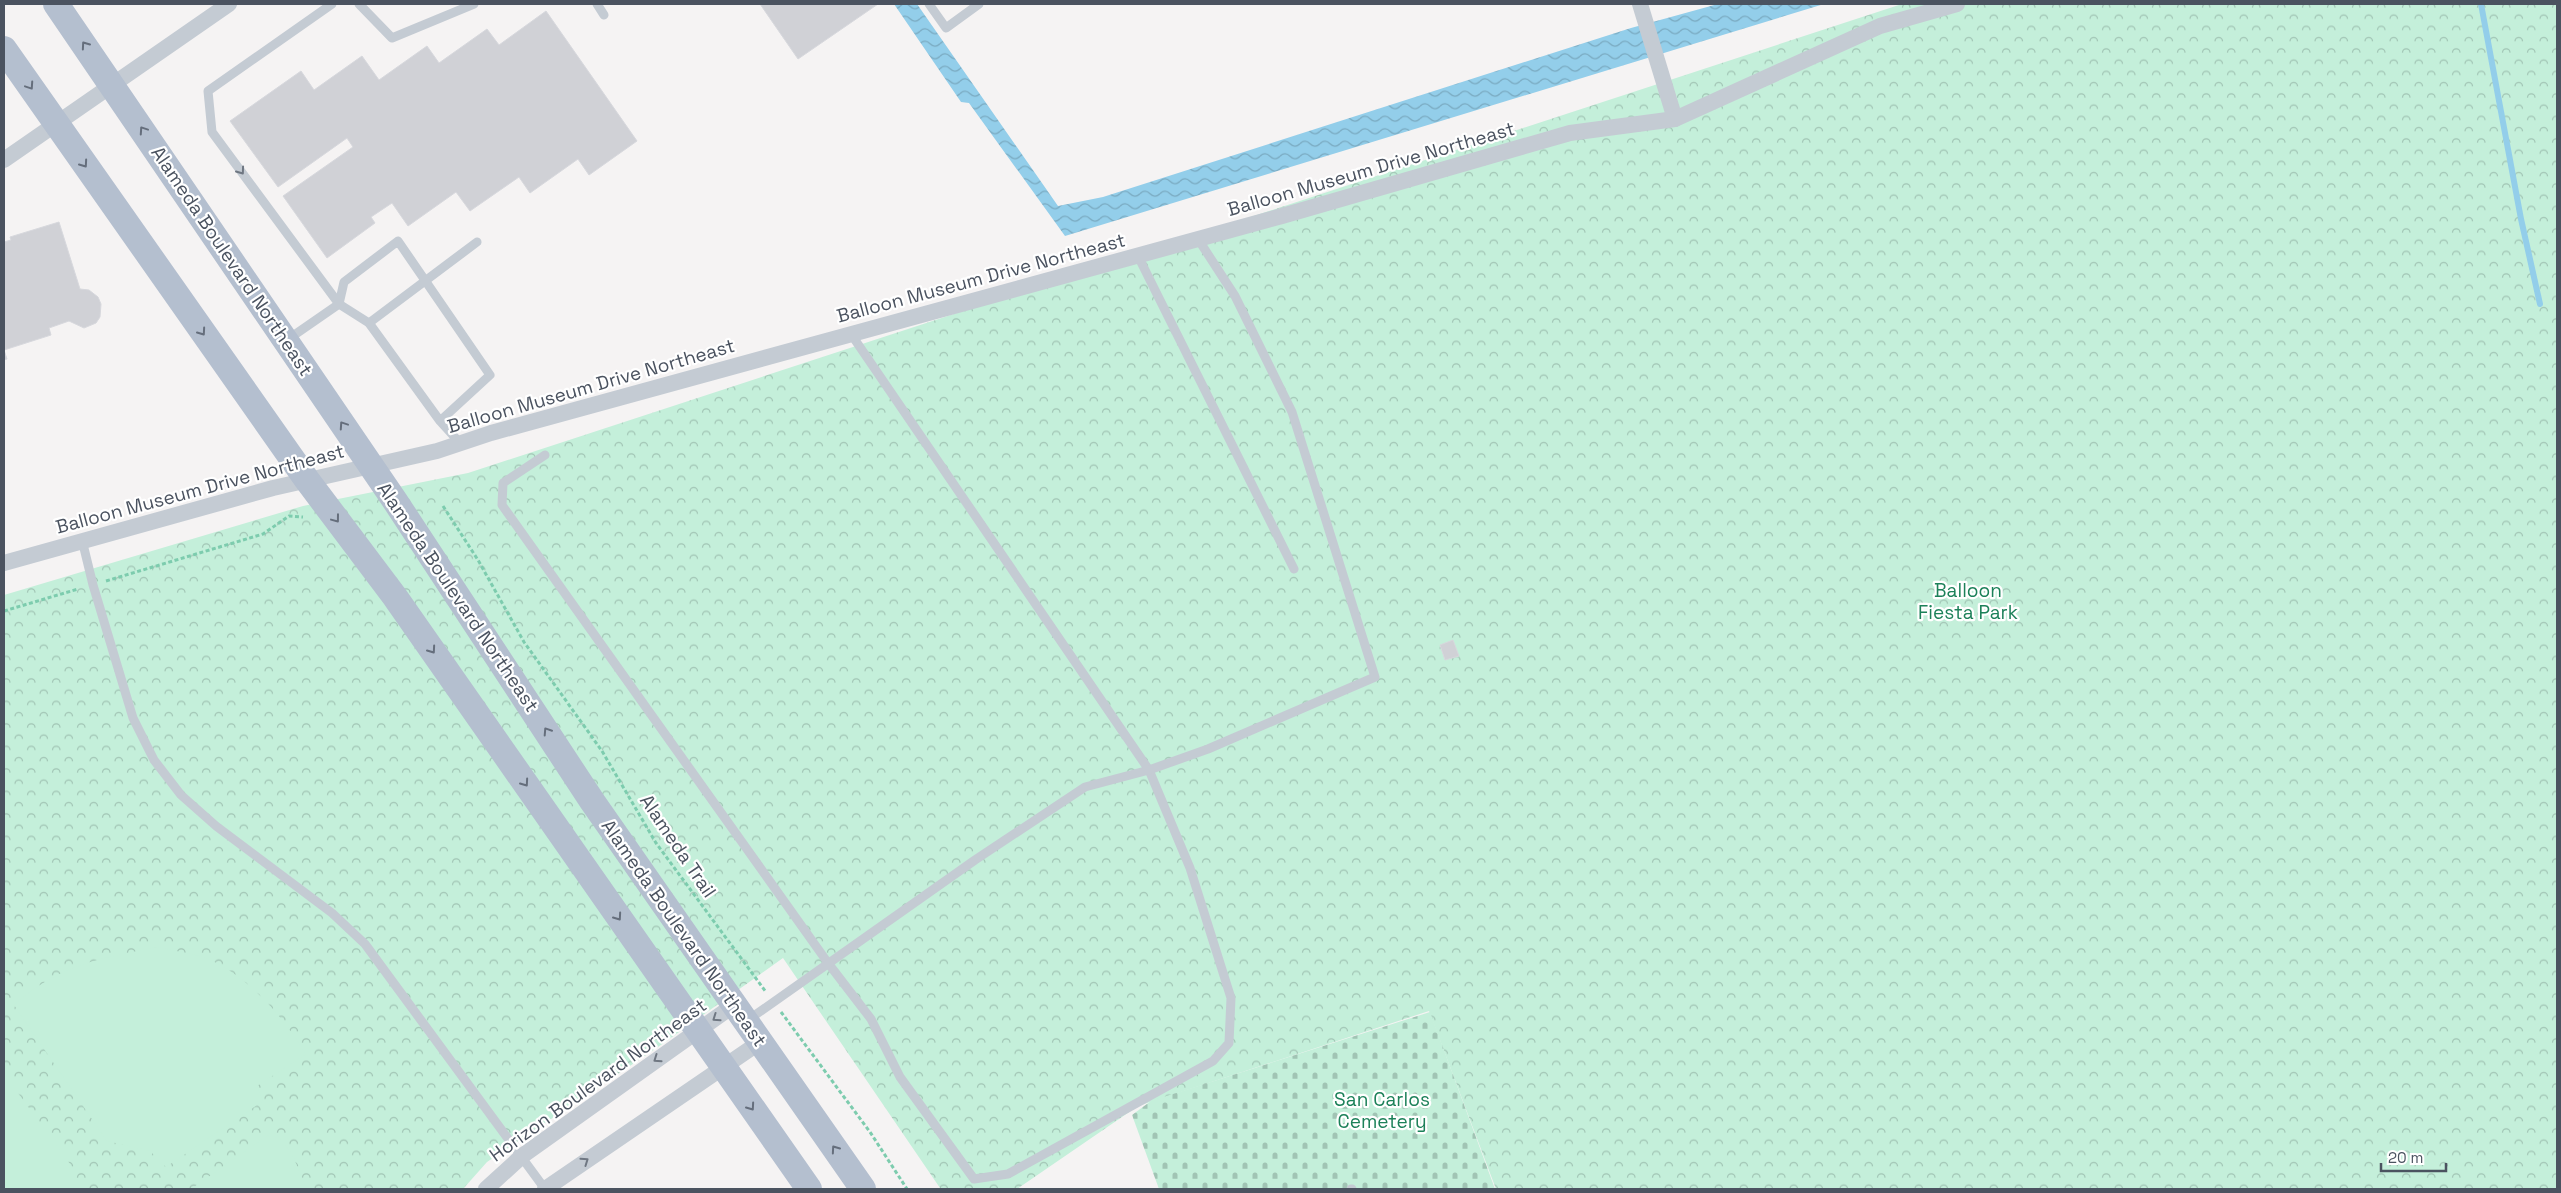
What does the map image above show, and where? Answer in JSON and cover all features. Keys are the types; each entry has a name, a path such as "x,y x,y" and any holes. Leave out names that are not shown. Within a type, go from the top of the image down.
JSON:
{"main road":[{"name":"Alameda Boulevard Northeast","path":"56,4 371,466 592,801 863,1189"},
{"path":"4,49 307,480 396,597 809,1189"}],"street":[{"path":"4,160 229,4"},
{"path":"1640,4 1675,119"},
{"name":"Balloon Museum Drive Northeast","path":"4,563 82,540 307,480 437,451 851,334 1138,256 1570,133 1675,119 1880,26 1958,4"},
{"path":"545,1189 723,1067 747,1023"},
{"name":"Horizon Boulevard Northeast","path":"486,1189 522,1156 697,1031 747,1023"}],"lane":[{"path":"332,4 208,91 212,132 330,293 339,304 369,323 440,421 460,443"},
{"path":"359,4 392,38 474,4"},
{"path":"597,4 604,14"},
{"path":"929,4 946,28 979,4"},
{"path":"747,1023 773,1002 974,860 1085,787 1149,770 1208,749 1375,677 1292,412 1235,296 1198,239"},
{"path":"286,341 339,304 344,282 398,241 490,375 440,421"},
{"path":"369,323 478,242"},
{"path":"1138,256 1294,570"},
{"path":"545,456 503,483 502,505 828,963 871,1019 900,1077 974,1179 1008,1174 1213,1061 1229,1044 1231,998 1190,868 1149,770 851,334"},
{"path":"82,540 93,585 134,718 154,760 180,795 216,826 332,913 365,944 545,1189"}],"path":[{"name":"Alameda Trail","path":"442,506 478,560 524,642 602,752 656,843 870,1132 907,1189"},
{"path":"4,611 93,585 178,557 263,534 289,516 303,517"}],"green space":[{"name":"Balloon Fiesta Park","path":"1902,4 2557,4 2557,1189 1496,1189 1429,1011 1138,1106 1017,1189 943,1189 940,1188 783,958 658,1047 487,1162 463,1189 4,1189 4,595 303,506 468,473"},
{"path":"157,947 210,960 238,977 252,988 276,1013 306,1054 257,1086 263,1101 166,1167 150,1151 107,1141 14,1005 48,980 81,965"},
{"name":"San Carlos Cemetery","path":"1430,1012 1495,1189 1159,1189 1132,1115 1151,1101"},
{"path":"4,1074 76,1172 73,1189 4,1189"},
{"path":"274,1131 292,1154 307,1189 191,1189"}],"water":[{"path":"894,4 917,4 1058,206 1103,197 1631,28 1718,4 1824,4 1065,236 969,103 961,102"}],"building":[{"path":"760,4 878,4 798,59"},
{"path":"546,11 637,141 589,175 578,159 530,193 519,177 470,211 456,192 408,226 392,203 371,217 375,223 327,258 283,196 353,147 347,138 278,187 230,121 301,71 314,90 362,56 379,80 427,46 439,63 487,29 499,45"},
{"path":"59,222 80,289 89,290 98,297 101,304 100,317 96,323 84,328 69,321 49,328 51,335 4,350 4,242 11,240 10,237"},
{"path":"1453,640 1459,656 1445,660 1440,645"}],"waterway":[{"path":"2481,4 2521,219 2540,304"}]}
